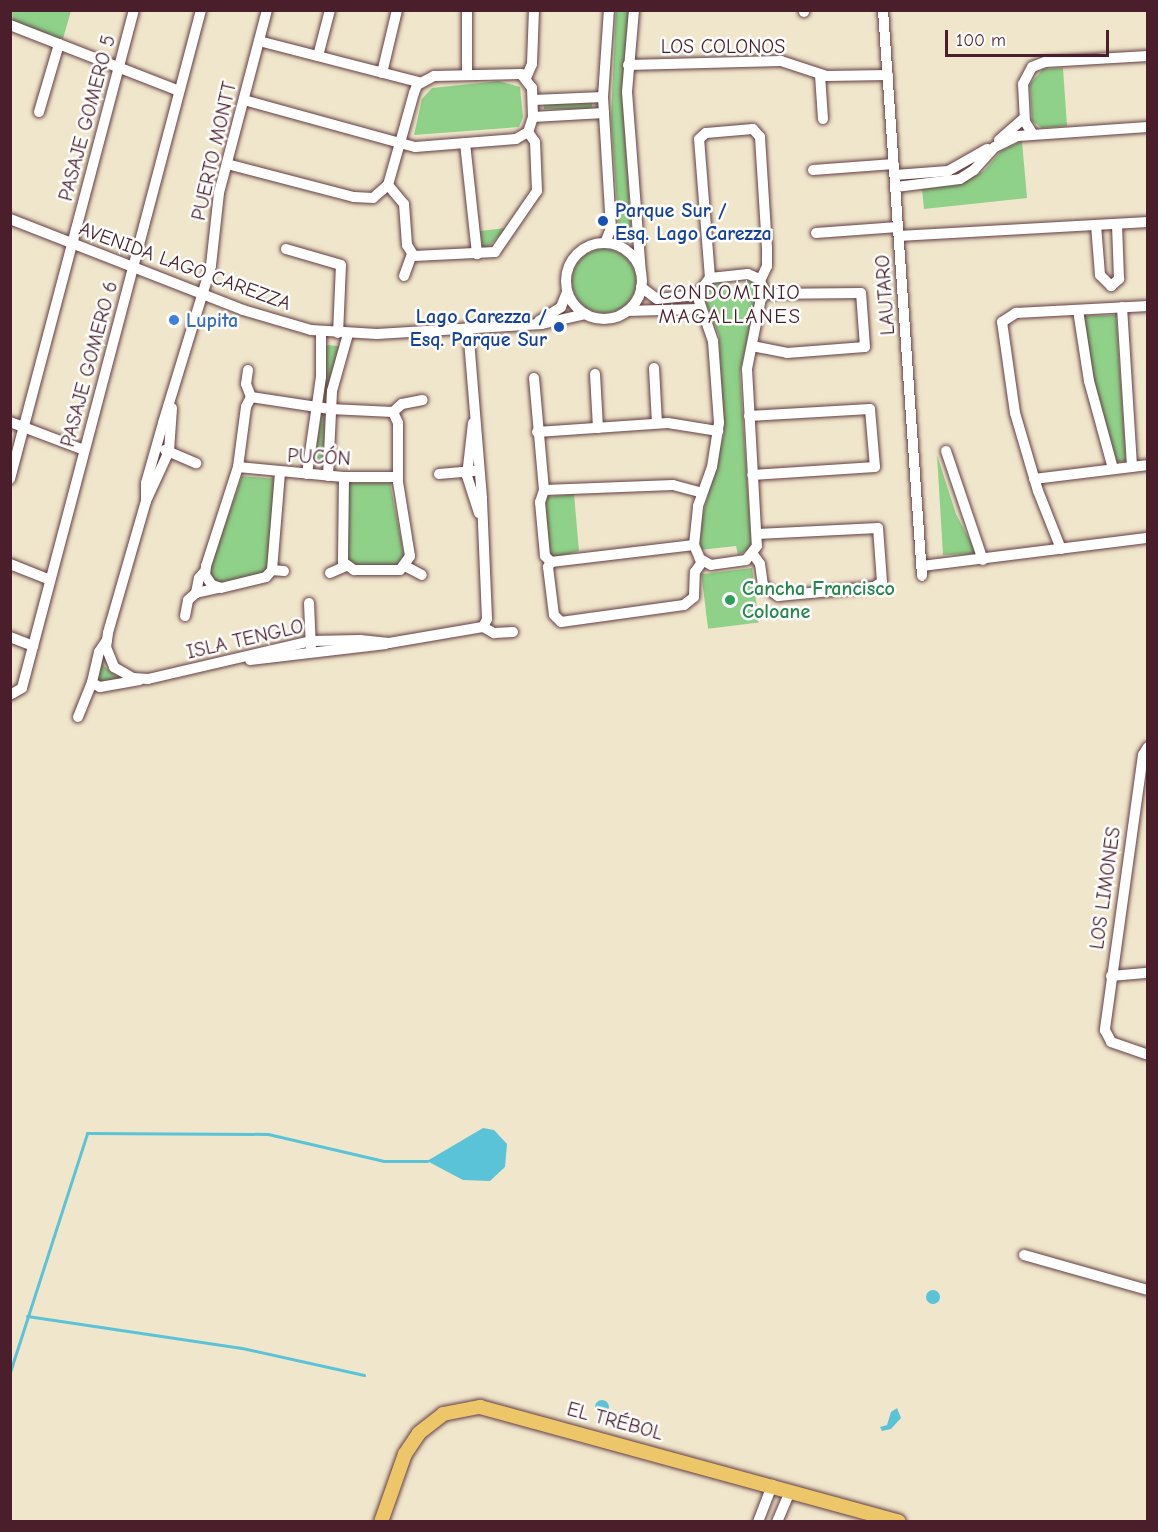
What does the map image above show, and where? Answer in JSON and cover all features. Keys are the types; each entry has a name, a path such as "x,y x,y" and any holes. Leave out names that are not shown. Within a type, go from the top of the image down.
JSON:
{"main road":[{"name":"EL TRÉBOL","path":"381,1521 412,1441 435,1419 459,1408 496,1408 899,1521"}],"street":[{"name":"PASAJE GOMERO 5","path":"10,479 134,10"},
{"name":"PASAJE GOMERO 6","path":"15,693 33,646 201,10"},
{"name":"PUERTO MONTT","path":"146,501 146,483 156,446 171,404 211,266 216,205 267,10"},
{"path":"318,56 330,10"},
{"path":"382,73 398,10"},
{"path":"467,10 467,74"},
{"path":"244,100 415,147 516,140 528,132 532,117 532,100 526,78 532,64 534,10"},
{"path":"605,243 612,220 603,97 609,10"},
{"path":"627,311 641,287 628,64 634,10"},
{"name":"LAUTARO","path":"883,10 922,571 983,560"},
{"path":"10,25 179,91"},
{"path":"259,41 419,82 434,76 515,72 526,78"},
{"path":"39,112 58,44"},
{"path":"1032,133 1024,118 1024,78 1037,63 1148,56"},
{"name":"LOS COLONOS","path":"628,64 781,61 820,75 888,75"},
{"path":"820,75 823,119"},
{"path":"227,164 359,198 373,198 388,184 419,82"},
{"path":"532,100 603,97"},
{"path":"532,117 604,113"},
{"path":"813,170 955,168 982,153 1024,118"},
{"path":"896,187 960,179 1002,143 1032,133 1148,127"},
{"path":"756,130 768,258 760,281 763,294 747,369 757,534 753,554 744,561 711,565 702,562 694,545 702,493 718,431 713,341 699,309 697,295 710,278 699,139 706,133 756,130"},
{"path":"388,184 404,204 407,245 412,254 418,257 477,254 498,249 536,196 535,142 528,132"},
{"path":"465,143 477,254"},
{"name":"AVENIDA LAGO CAREZZA","path":"10,219 276,321 321,331 343,333 531,324 585,314"},
{"path":"816,233 1148,222"},
{"path":"1112,286 1119,279 1117,224"},
{"path":"1096,225 1100,275 1112,286 1117,307 1132,466"},
{"path":"640,272 627,251 605,243 586,248 572,260 566,273 567,292 585,314 604,319 627,311 699,309"},
{"path":"286,249 341,265 343,333 330,409 328,476"},
{"path":"405,276 412,254"},
{"path":"710,278 745,273 760,281"},
{"path":"641,287 657,299 697,295"},
{"name":"AVENIDA LAGO CAREZZA","path":"531,324 561,307 567,292"},
{"path":"752,346 787,353 865,347 861,292 763,294"},
{"path":"1061,549 1034,479 1012,397 1002,322 1014,313 1148,306"},
{"path":"1078,310 1089,381 1113,469"},
{"path":"468,328 474,420 481,470 480,516 485,623"},
{"path":"307,474 317,407 321,331"},
{"path":"654,368 657,423"},
{"path":"185,616 185,604 196,593 205,571 238,467 246,407 251,397 246,384 248,370"},
{"path":"594,375 598,428"},
{"path":"534,378 537,432 544,490 540,502 544,556 551,562 694,545"},
{"path":"251,397 330,409 393,412 402,404 423,400"},
{"name":"PUERTO MONTT","path":"140,679 123,675 114,668 109,658 107,640 146,501 169,451 171,404"},
{"path":"749,416 870,409 875,467 752,475"},
{"path":"393,412 398,423 398,477 410,550 405,566"},
{"path":"474,420 467,471 480,516"},
{"path":"10,422 84,450"},
{"path":"537,432 657,423 718,431"},
{"path":"156,446 196,463"},
{"path":"946,451 983,560 1148,538"},
{"path":"1034,479 1148,465"},
{"name":"PUCÓN","path":"238,467 280,473 344,477 398,477"},
{"path":"439,474 481,470"},
{"path":"196,593 266,577 272,570 280,473"},
{"path":"344,477 340,552 346,566"},
{"path":"544,490 673,485 702,493"},
{"path":"753,554 760,564 763,585 778,596 874,587 882,582 878,528 757,534"},
{"path":"551,562 548,567 556,619 684,605 694,597 695,572 702,562"},
{"path":"10,564 50,580"},
{"path":"330,573 346,566 377,571 405,566 422,575"},
{"path":"272,570 284,571"},
{"path":"205,571 208,581 217,588"},
{"path":"309,603 312,654"},
{"name":"ISLA TENGLO","path":"92,683 100,687 241,659 311,641 389,643 485,623 494,633 513,632"},
{"path":"10,637 33,646"},
{"path":"78,717 92,683 99,652 107,640"},
{"path":"241,659 312,654 389,643"},
{"name":"LOS LIMONES","path":"1148,747 1143,755 1111,976 1106,1037 1148,1055"},
{"path":"1111,976 1148,973"},
{"path":"1024,1255 1148,1290"},
{"path":"758,1521 772,1485"},
{"path":"777,1521 790,1491"}],"green space":[{"path":"629,10 622,95 632,239 619,233 611,117 616,11"},
{"path":"12,11 71,11 62,42 13,23"},
{"path":"1063,68 1067,126 1042,128 1032,121 1030,84 1043,69"},
{"path":"499,81 520,87 523,117 519,127 414,135 422,99 432,88"},
{"path":"544,102 592,102 592,109 544,109"},
{"path":"1022,141 1027,198 924,209 922,189 958,185 984,171 1001,151"},
{"path":"506,228 487,248 483,249 480,231"},
{"path":"604,249 622,254 627,258 631,263 636,281 631,299 627,304 622,308 604,313 586,308 581,304 577,299 572,281 577,263 581,258 586,254"},
{"path":"721,280 722,290 745,289 745,280 751,281 757,292 740,373 751,543 749,549 738,555 736,546 700,550 701,522 724,434 719,336 703,295 710,284"},
{"path":"1116,315 1126,461 1117,462 1093,378 1083,316"},
{"path":"326,345 339,346 324,402 323,400"},
{"path":"322,412 325,413 324,461 314,460"},
{"path":"937,455 956,514 977,554 943,555"},
{"path":"242,476 275,479 269,572 219,584 210,575 210,568"},
{"path":"349,483 390,483 404,555 397,565 357,565 347,560"},
{"path":"574,494 579,551 550,559 542,502 547,497"},
{"path":"752,568 759,623 708,629 701,574"},
{"path":"101,654 104,666 122,681 96,682"}],"water":[{"path":"483,1128 494,1130 507,1144 505,1167 490,1181 463,1180 427,1161"},
{"path":"933,1290 938,1292 940,1297 938,1302 933,1304 928,1302 926,1297 928,1292"},
{"path":"602,1400 607,1402 609,1407 607,1412 602,1414 597,1412 595,1407 597,1402"},
{"path":"897,1408 901,1418 891,1429 882,1431 880,1427 887,1425 891,1412"}],"waterway":[{"path":"10,1372 87,1133 268,1134 384,1161 427,1161"},
{"path":"27,1316 242,1348 364,1375"}],"place":[{"name":"Parque Sur / Esq. Lago Carezza","path":"603,221"},
{"name":"Lupita","path":"174,320"},
{"name":"Lago Carezza / Esq. Parque Sur","path":"559,327"},
{"name":"Cancha Francisco Coloane","path":"730,600"}],"district":[{"name":"CONDOMINIO MAGALLANES","path":"730,304"}]}
